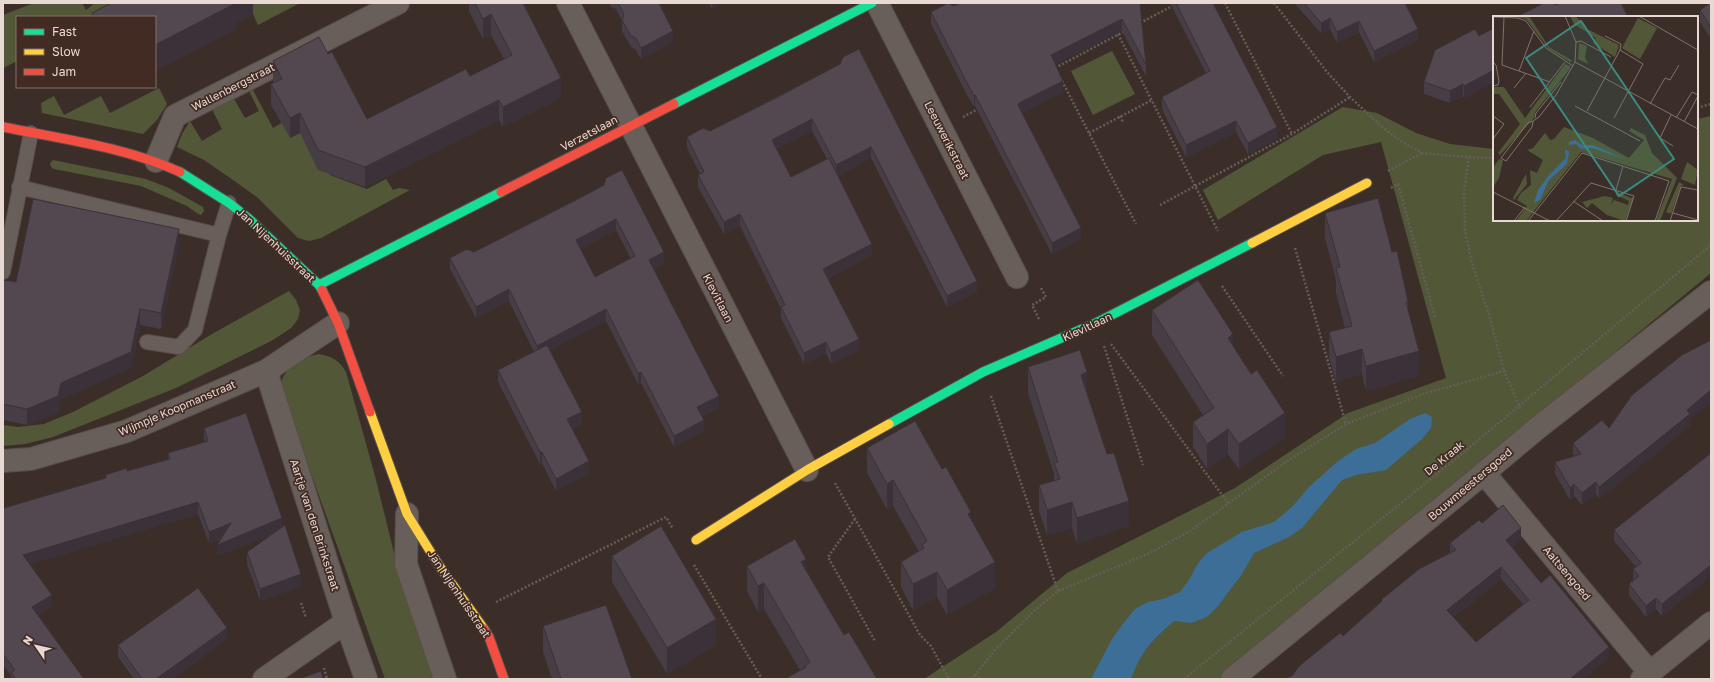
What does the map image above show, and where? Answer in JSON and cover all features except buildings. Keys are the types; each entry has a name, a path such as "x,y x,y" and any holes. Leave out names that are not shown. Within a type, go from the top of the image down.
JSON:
{"street":[{"name":"Wallenbergstraat","path":"156,161 175,116 398,3"},
{"path":"568,3 629,125"},
{"name":"Verzetslaan","path":"319,284 496,195 629,125 872,3"},
{"name":"Leeuwerikstraat","path":"877,3 1017,277"},
{"name":"Kievitlaan","path":"629,125 815,466"},
{"name":"Jan Nijenhuisstraat","path":"3,127 109,149 156,161 184,174 229,203 319,284 338,323 407,514 438,564 489,637 504,679"},
{"name":"Kievitlaan","path":"696,540 815,466 983,372 1096,323 1367,183"},
{"name":"Bouwmeestersgoed","path":"1232,679 1484,474 1535,430 1711,292"},
{"name":"Wijmpje Koopmanstraat","path":"3,461 31,459 127,431 266,371 338,323"},
{"name":"Aartje van den Brinkstraat","path":"266,371 346,622 366,679"},
{"name":"Aaltsengoed","path":"1484,474 1646,676 1711,623"},
{"name":"Jan Nijenhuisstraat","path":"407,514 406,564 445,679"},
{"path":"264,679 346,622"}],"lane":[{"path":"3,272 31,133"},
{"path":"19,187 219,235"},
{"path":"147,342 179,347 195,330 219,235 229,203"}],"path":[{"path":"1138,24 1178,3"},
{"path":"1225,3 1292,134"},
{"path":"1274,3 1327,72 1350,97 1382,127 1401,141 1422,153 1493,158"},
{"path":"1048,71 1131,27"},
{"path":"1118,34 1230,255"},
{"path":"1055,68 1136,224"},
{"path":"1160,205 1292,134 1350,97"},
{"path":"1089,133 1152,100"},
{"path":"1698,108 1711,104"},
{"path":"941,128 981,107"},
{"path":"1120,116 1123,122"},
{"path":"1422,153 1367,183 1373,198 1398,184 1435,317"},
{"path":"1469,157 1464,191 1465,231 1472,263 1504,371 1518,406 1535,430"},
{"path":"1288,225 1346,424"},
{"name":"De Kraak","path":"1184,679 1464,452 1711,245"},
{"path":"1208,266 1283,376"},
{"path":"1040,286 1046,297 1032,305 1051,343"},
{"path":"1096,323 1228,503"},
{"path":"1096,323 1143,465"},
{"path":"972,679 995,650 1034,611 1058,591 1150,553 1190,530 1289,460 1346,424 1423,394 1504,371"},
{"path":"983,372 1058,591"},
{"path":"815,466 855,519 920,635 931,646 949,679"},
{"path":"472,612 498,601 666,517 762,679"},
{"path":"855,519 828,557 875,641"},
{"path":"683,547 696,540"},
{"path":"976,675 980,679"}],"green space":[{"path":"34,3 82,3 86,10 95,3 161,3 136,16 16,16 16,62 3,68 3,15"},
{"path":"248,3 300,3 258,25"},
{"path":"1112,51 1135,94 1093,115 1071,71"},
{"path":"159,88 167,104 157,120 143,134 42,113 41,103 54,96 64,115 101,96 110,113"},
{"path":"253,90 273,128 283,122 297,125 330,175 367,189 386,179 393,190 399,188 410,190 321,238 309,241 298,238 258,198 204,160 177,147 182,134 190,121 202,141 222,129 212,109 234,99 245,118 259,111 249,91"},
{"path":"1343,107 1377,113 1416,133 1450,144 1493,149 1493,221 1698,221 1698,119 1711,116 1711,273 1218,679 924,679 996,632 1067,573 1235,488 1348,413 1446,378 1381,142 1323,155 1218,220 1203,190"},
{"path":"53,160 146,179 169,188 203,207 204,211 201,215 198,214 187,206 141,186 54,169 51,167 50,163"},
{"path":"289,291 296,300 300,310 298,319 291,328 273,340 176,388 53,437 25,444 3,446 3,425 18,427 44,424 73,412 143,376 212,334"},
{"path":"319,354 328,356 335,360 346,372 375,476 401,581 435,679 385,679 280,387 285,374 294,364 305,358"}],"water":[{"path":"1425,413 1432,417 1431,428 1422,439 1386,470 1356,475 1342,480 1302,528 1289,537 1254,553 1242,574 1218,606 1207,617 1191,623 1174,621 1159,634 1143,653 1131,679 1091,679 1112,639 1135,609 1148,602 1163,599 1180,592 1189,580 1198,563 1207,553 1242,532 1274,522 1293,506 1309,487 1338,461 1356,449 1375,443 1410,419"}],"traffic: fast":[{"path":"674,104 872,3"},
{"path":"180,172 229,203 248,218 319,285 322,290"},
{"path":"319,285 501,192"},
{"path":"889,424 983,372 1096,323 1252,243"}],"traffic: slow":[{"path":"1252,243 1367,183"},
{"path":"370,412 407,514 438,564 484,629"},
{"path":"696,540 807,470 889,424"}],"traffic: jam":[{"path":"501,192 674,104"},
{"path":"3,127 115,150 159,163 180,172"},
{"path":"322,290 338,323 370,412"},
{"path":"484,629 489,637 504,679"}]}
